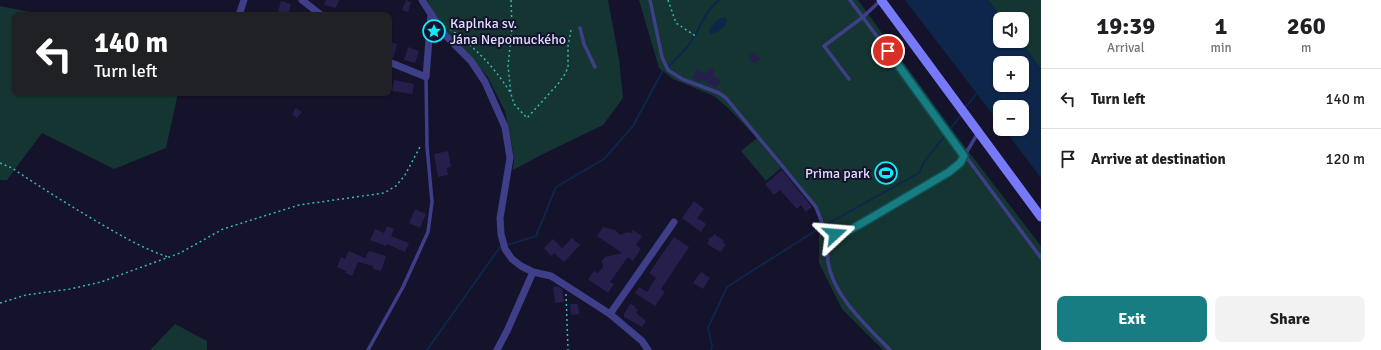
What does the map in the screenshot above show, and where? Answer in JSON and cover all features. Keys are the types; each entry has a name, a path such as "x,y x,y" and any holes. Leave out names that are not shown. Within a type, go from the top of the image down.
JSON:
{"main road":[{"path":"881,0 1041,217"}],"street":[{"path":"240,12 244,0"},
{"path":"302,0 317,12"},
{"path":"422,0 445,35 471,61 485,82 504,127 510,158 500,218 504,247 512,259 521,266 533,272 551,276 610,314 642,341 648,350"},
{"path":"392,63 426,77 430,14"},
{"path":"610,314 674,222"},
{"path":"496,350 507,331 533,272"}],"lane":[{"path":"650,0 662,56 668,70 682,79 719,93 726,98 816,207 824,231 829,234 842,234 949,172 960,163 979,132"},
{"path":"850,0 1041,258"},
{"path":"849,79 824,46 863,17 881,0"},
{"path":"580,28 584,44 594,67"},
{"path":"368,350 402,287 428,232 432,202 427,134 426,77"},
{"path":"829,234 828,262 834,280 851,307 890,350"}],"path":[{"path":"511,0 512,27 508,66 511,94 514,104 527,118 558,84 565,74 568,67 568,46 571,30"},
{"path":"668,0 676,23 697,37"},
{"path":"447,26 450,30 472,45 497,72 511,94"},
{"path":"0,303 26,295 70,289 101,282 180,253 223,229 299,205 384,193 396,186 405,175 427,134"},
{"path":"0,163 12,168 47,192 107,228 156,253 168,257"},
{"path":"565,284 568,350"}],"green space":[{"path":"427,0 608,0 619,59 623,98 603,125 513,170 514,160 505,111 487,76 446,32"},
{"name":"Prima park","path":"639,0 858,0 959,139 1041,246 1041,350 883,350 842,309 819,263 819,234 814,225 818,222 819,218 813,206 764,146 781,168 766,181 741,151 757,138 728,108 714,96 673,79 659,68"},
{"path":"988,0 1041,0 1041,69 1025,48 1029,48 1029,12 997,12"},
{"path":"0,6 30,12 12,12 12,96 177,96 166,148 114,169 42,133 7,180 0,180"},
{"path":"175,324 207,341 207,350 150,350"}],"water":[{"path":"905,0 988,0 997,12 993,12 993,48 1025,48 1041,69 1041,178 1009,136 1029,136 1029,100 993,100 993,115"},
{"path":"722,17 726,18 727,21 725,25 719,31 711,34 709,32 710,27"}],"building":[{"path":"326,0 339,0 336,8 324,5"},
{"path":"406,0 411,2 408,12 402,10"},
{"path":"281,1 291,4 289,12 278,12"},
{"path":"392,43 397,44 392,58"},
{"path":"408,47 419,51 415,63 404,60"},
{"path":"754,52 760,59 754,64 748,57"},
{"path":"710,68 715,71 713,75 721,80 716,88 701,79 699,82 692,78 697,69 705,74"},
{"path":"394,80 414,84 412,94 392,91"},
{"path":"296,108 302,112 297,118 292,114"},
{"path":"448,151 451,167 447,168 448,175 438,177 434,154"},
{"path":"782,170 812,207 806,212 801,205 797,209 780,190 774,195 765,184"},
{"path":"694,201 704,209 697,218 706,224 701,232 682,218"},
{"path":"415,209 426,214 420,228 409,223"},
{"path":"387,226 394,229 391,236 409,243 405,252 387,244 386,246 370,240 375,229 384,233"},
{"path":"603,227 615,230 620,235 627,232 631,233 633,230 642,236 636,245 641,249 633,261 628,257 610,282 614,284 608,293 588,279 594,271 598,273 603,267 602,261 605,257 622,253 597,236"},
{"path":"714,234 724,241 723,243 726,245 720,252 707,244 709,241 708,238 712,237"},
{"path":"674,237 689,247 661,289 665,292 655,306 635,293 639,287 647,292 656,278 649,273"},
{"path":"572,238 580,245 564,262 554,253 551,256 544,248 553,239 562,248"},
{"path":"349,251 365,258 369,251 386,256 381,271 373,269 373,266 358,262 352,276 345,273 346,271 337,267 341,257 345,259"},
{"path":"701,272 710,278 703,289 693,283"},
{"path":"558,286 562,289 564,302 555,303 553,287"},
{"path":"570,304 578,304 579,314 571,315"},
{"path":"630,304 635,306 638,310 636,313 646,321 642,327 624,317 624,314"}],"waterway":[{"path":"669,66 687,47 707,13 719,0"},
{"path":"507,245 536,236 556,187 604,159 633,126 662,72"},
{"path":"965,108 977,93"},
{"path":"711,350 712,345 708,328 727,287 818,229 919,173 924,162 962,114"},
{"path":"427,350 500,247 503,247"}],"place":[{"name":"Kaplnka sv. Jána Nepomuckého","path":"434,31"},
{"name":"Prima park","path":"886,173"}],"route":[{"path":"835,234 842,234 848,231 949,172 960,163 964,156 888,51"}]}
